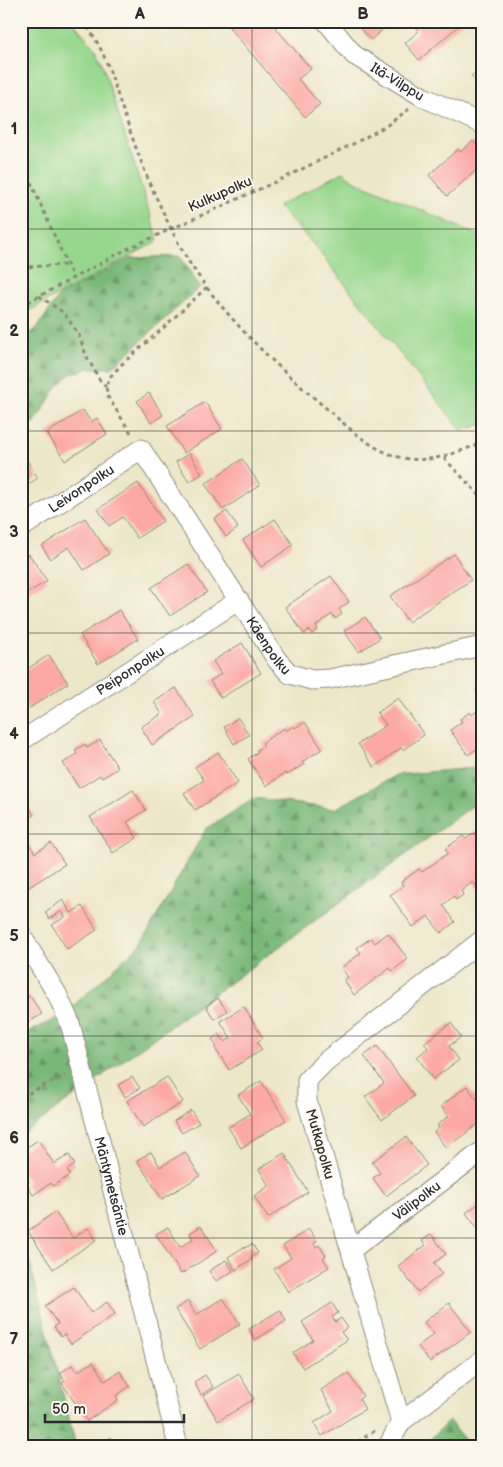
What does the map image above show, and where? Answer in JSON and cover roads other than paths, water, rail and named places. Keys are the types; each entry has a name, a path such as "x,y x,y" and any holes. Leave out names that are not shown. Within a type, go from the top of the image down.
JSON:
{"street":[{"name":"Itä-Vilppu","path":"326,21 354,56 423,97 482,124"},
{"name":"Leivonpolku","path":"21,528 141,449"},
{"name":"Käenpolku","path":"141,449 277,660 290,674 312,680 330,679 482,646"},
{"name":"Peiponpolku","path":"21,741 239,600"},
{"name":"Mäntymetsäntie","path":"21,935 57,994 70,1023 178,1446"},
{"name":"Mutkapolku","path":"401,1422 307,1101 307,1080 326,1061 482,940"},
{"name":"Välipolku","path":"351,1250 482,1151"},
{"path":"388,1446 401,1422 482,1360"}]}
